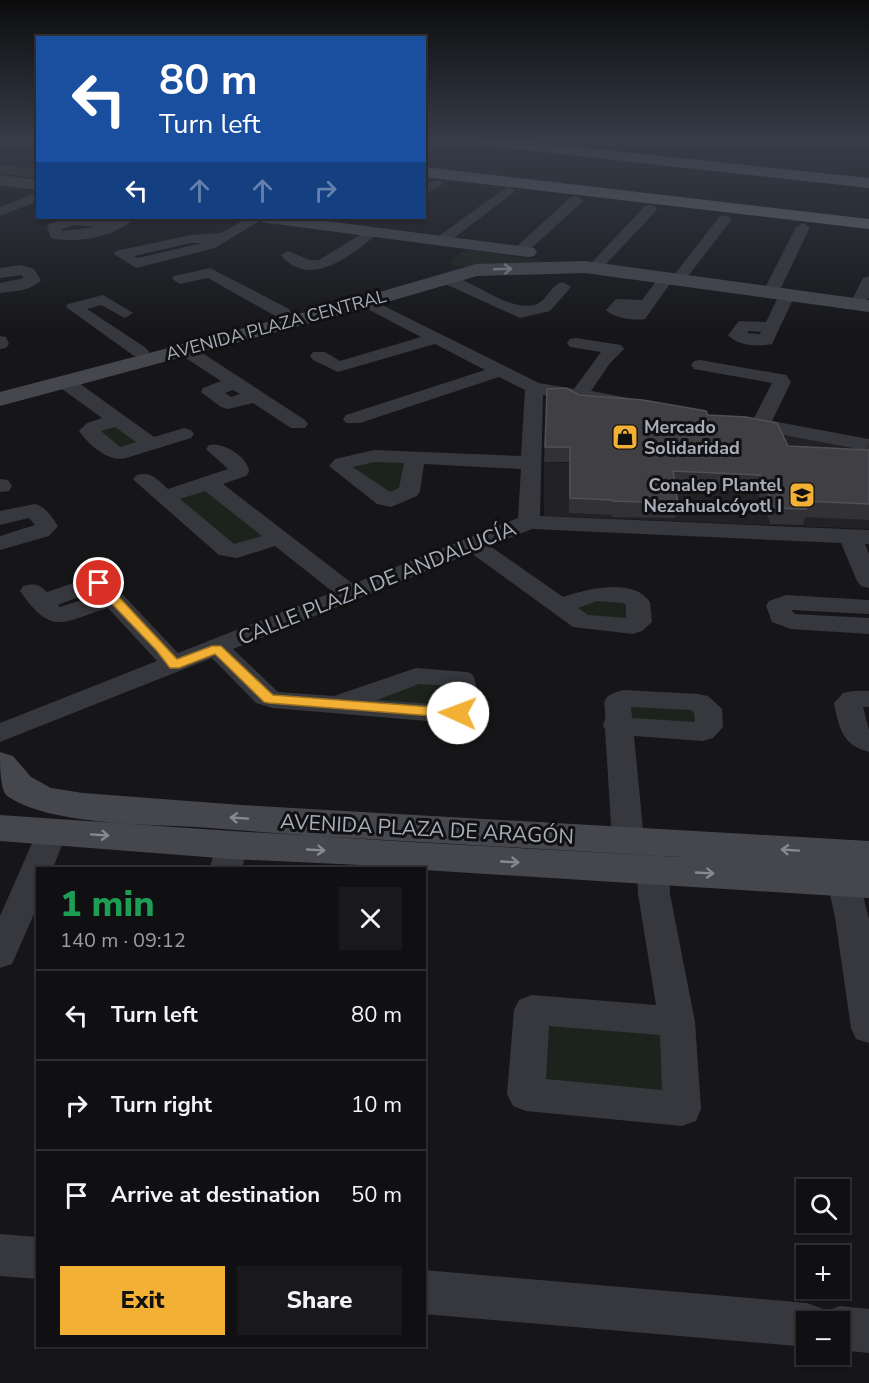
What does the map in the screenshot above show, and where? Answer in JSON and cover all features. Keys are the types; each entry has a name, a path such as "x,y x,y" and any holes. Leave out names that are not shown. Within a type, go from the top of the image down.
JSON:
{"highway":[{"path":"700,206 869,224"}],"street":[{"path":"441,241 488,206"},
{"path":"520,251 571,206"},
{"path":"600,262 650,209"},
{"path":"113,225 125,219"},
{"path":"221,237 191,238 121,254 132,262 138,262 196,250 259,219 298,220 366,233 520,251 549,261 585,267 781,290 867,296"},
{"path":"334,258 383,219"},
{"path":"647,305 725,219"},
{"path":"772,328 781,290 803,227"},
{"name":"AVENIDA PLAZA CENTRAL","path":"0,399 70,385 183,349 366,302 443,272 465,244"},
{"path":"549,261 600,262 675,276"},
{"name":"AVENIDA PLAZA CENTRAL","path":"0,389 419,274 549,261"},
{"path":"0,273 25,270 29,272 33,280 26,284 0,288"},
{"path":"234,286 203,292 180,279 208,272 234,286 283,313"},
{"path":"443,272 495,302 558,293"},
{"path":"366,302 534,388 636,404"},
{"path":"96,322 140,352"},
{"path":"358,361 437,338"},
{"path":"183,349 297,424"},
{"path":"579,394 603,360"},
{"path":"700,365 780,379 782,382 760,425"},
{"path":"353,419 502,370"},
{"path":"236,382 210,392 228,403 256,396"},
{"path":"70,385 152,445"},
{"name":"CALLE PLAZA DE ANDALUCÍA","path":"0,733 529,522 534,388"},
{"path":"726,419 869,445"},
{"path":"117,420 94,426 89,431 116,454 127,453 184,434"},
{"path":"165,497 240,470 216,450"},
{"path":"415,458 530,463"},
{"path":"144,479 227,550 237,551 277,538"},
{"path":"208,483 351,594"},
{"path":"0,518 35,511 47,526 41,531 0,543"},
{"path":"529,522 859,536 869,581"},
{"path":"474,545 559,606"},
{"path":"37,596 57,616 114,598 175,665"},
{"path":"869,607 786,602 778,606 781,617 791,621 869,626"},
{"path":"217,648 269,699 336,705"},
{"path":"628,840 616,701 621,698 705,718"},
{"path":"869,699 853,699 848,703 856,735 861,741 869,743"},
{"path":"0,819 11,810 19,795 9,775"},
{"name":"AVENIDA PLAZA DE ARAGÓN","path":"9,775 42,799 83,806 241,818 628,840 854,868"},
{"name":"AVENIDA PLAZA DE ARAGÓN","path":"0,828 51,832 229,857 653,870 854,868"},
{"path":"36,867 51,832"},
{"path":"0,955 36,868"},
{"path":"854,868 852,916 869,1028"},
{"path":"653,870 654,894 677,1022 682,1109 526,1094 532,1010 677,1022"},
{"path":"0,1254 36,1258"},
{"path":"426,1292 796,1324"},
{"path":"850,1329 869,1331"}],"shaded area":[{"path":"470,250 543,262 458,267 449,263 461,252"},
{"path":"710,422 869,450 869,529 544,516 544,462 718,467"},
{"path":"115,423 141,443 119,450 93,430"},
{"path":"372,459 408,460 405,490 391,495 354,467 355,464"},
{"path":"209,489 268,535 235,547 177,500"},
{"path":"592,599 631,603 631,621 588,619 571,608"},
{"path":"415,681 450,681 453,708 366,699"},
{"path":"630,702 697,706 702,727 631,723"},
{"path":"539,1017 671,1030 673,1101 534,1087"}],"building":[{"path":"566,388 579,395 643,400 706,411 708,415 746,417 777,423 788,446 869,450 869,504 804,501 806,509 773,508 769,494 765,493 760,475 673,471 678,503 570,498 570,447 545,447 547,389"}],"place":[{"name":"Mercado Solidaridad","path":"625,437"},
{"name":"Conalep Plantel Nezahualcóyotl I","path":"802,495"}],"route":[{"path":"99,583 175,665 217,648 269,699 458,713"}]}
